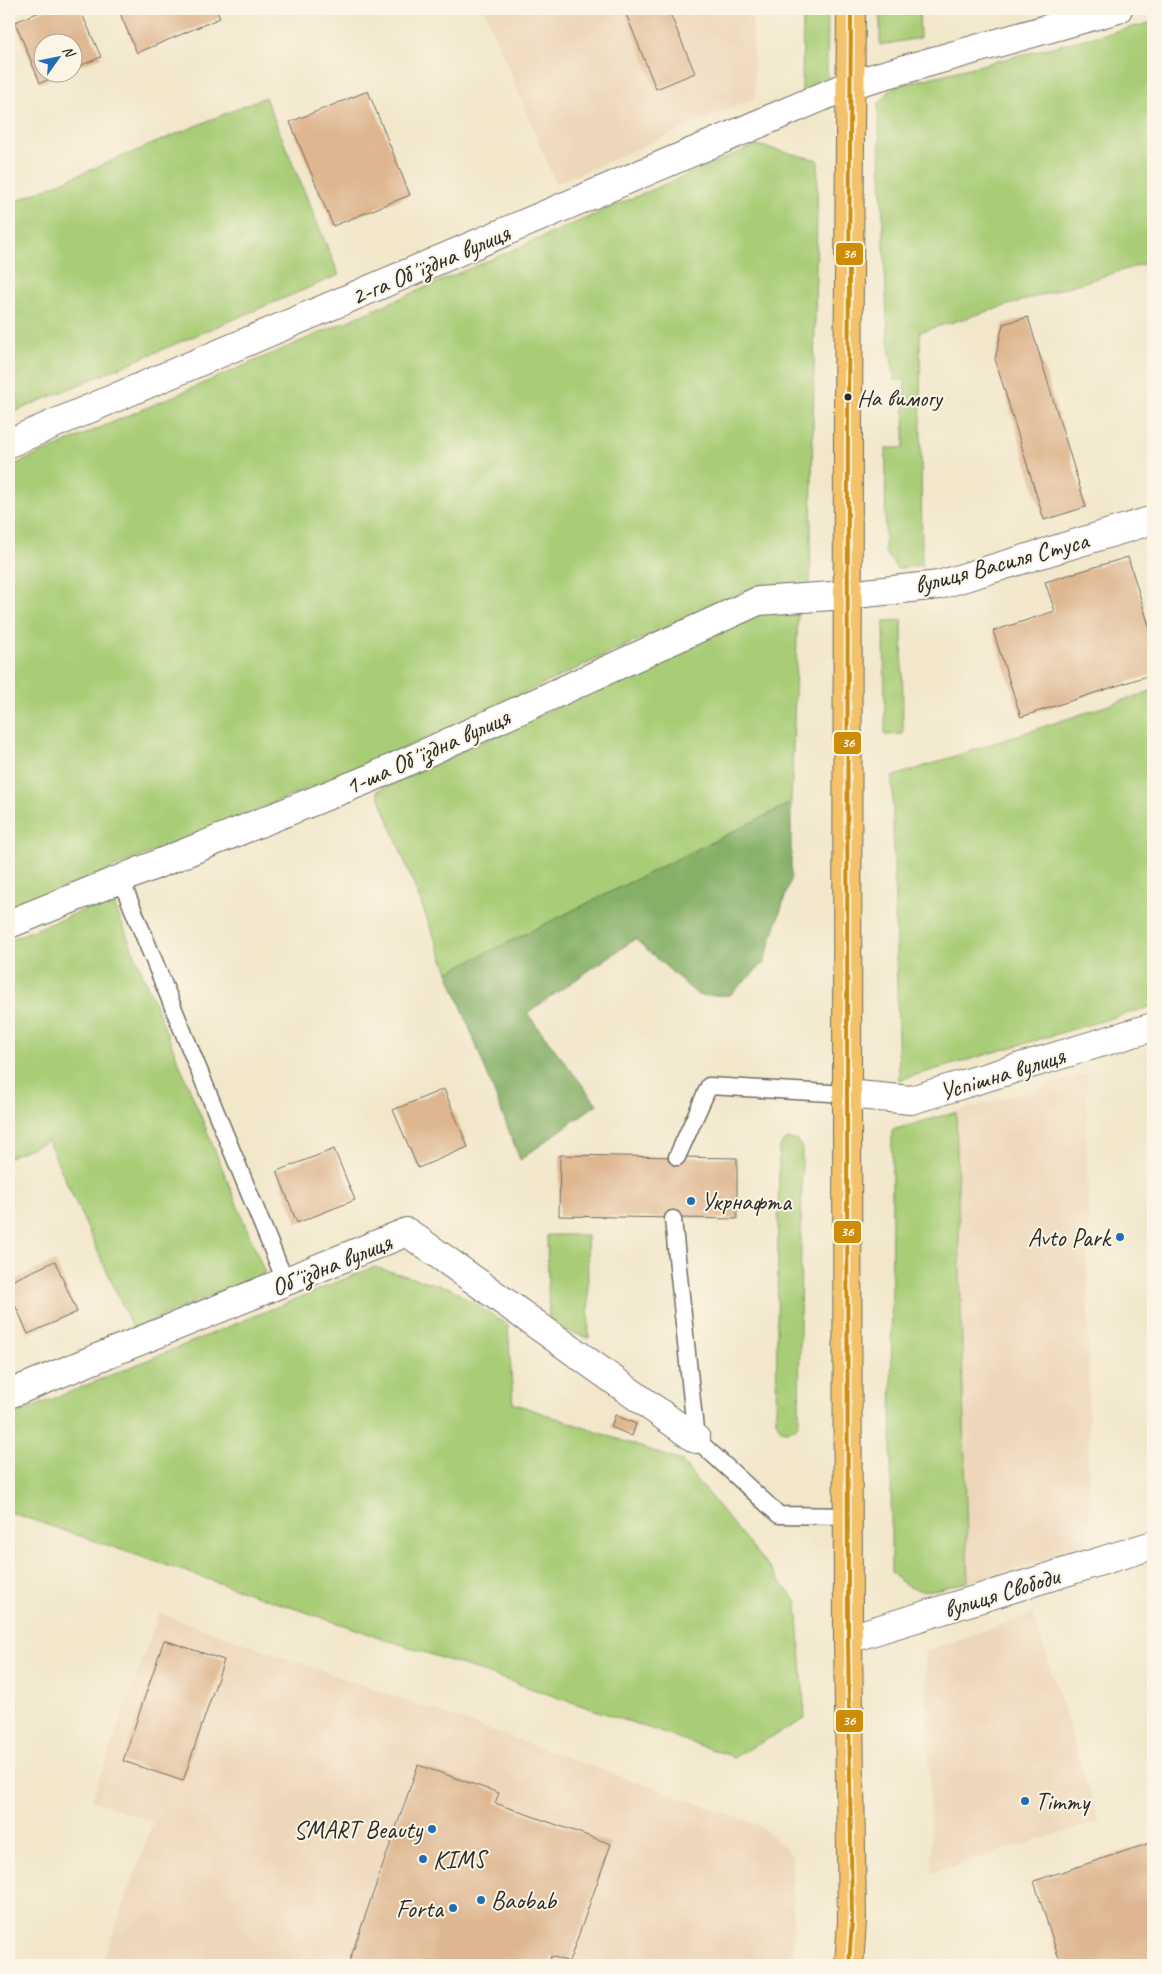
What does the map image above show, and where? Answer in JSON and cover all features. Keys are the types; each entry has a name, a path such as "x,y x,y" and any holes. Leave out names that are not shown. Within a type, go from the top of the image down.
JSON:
{"main road":[{"path":"849,1965 852,1921 848,1639 847,595 852,84 851,9"},
{"path":"852,1921 866,1965"}],"street":[{"name":"2-га Обʼїздна вулиця","path":"9,443 852,84 1118,9"},
{"name":"вулиця Василя Стуса","path":"847,595 939,584 1153,520"},
{"name":"1-ша Обʼїздна вулиця","path":"9,924 370,778 758,601 847,595"},
{"name":"Успішна вулиця","path":"847,1094 911,1100 1153,1027"},
{"name":"Обʼїздна вулиця","path":"9,1394 286,1283 407,1232 696,1439"},
{"name":"вулиця Свободи","path":"848,1639 1153,1545"}],"lane":[{"path":"121,880 286,1283"},
{"path":"677,1157 709,1086 847,1094"},
{"path":"673,1219 696,1439 779,1515 848,1516"}],"shaded area":[{"path":"484,9 752,9 755,98 556,184"},
{"path":"1087,1074 1089,1548 968,1582 956,1112"},
{"path":"159,1613 761,1826 792,1855 794,1965 102,1965 153,1822 92,1800"},
{"path":"1033,1614 1099,1822 932,1873 925,1651"}],"green space":[{"path":"803,9 828,9 827,81 802,92"},
{"path":"880,9 919,9 920,38 880,45"},
{"path":"1153,22 1153,261 920,332 922,565 897,569 885,552 886,448 904,448 905,380 895,380 888,341 878,105 893,87"},
{"path":"265,97 339,275 9,414 9,204"},
{"path":"756,145 818,160 810,586 758,585 365,766 9,910 9,467"},
{"path":"798,610 791,803 448,972 377,791 761,612"},
{"path":"902,620 903,734 885,735 884,621"},
{"path":"1151,691 1153,699 1153,1006 899,1080 892,777"},
{"path":"791,803 791,878 764,963 730,995 699,996 635,939 527,1013 597,1104 520,1160 448,972"},
{"path":"112,899 265,1273 133,1329 48,1141 9,1157 9,940"},
{"path":"956,1112 968,1582 935,1590 918,1590 909,1587 891,1572 892,1130"},
{"path":"788,1139 797,1142 802,1150 799,1420 794,1429 784,1431 779,1427 776,1420 779,1150 782,1143"},
{"path":"547,1235 587,1235 589,1338 549,1325"},
{"path":"374,1267 450,1288 508,1325 513,1403 681,1461 797,1602 805,1719 734,1757 9,1512 9,1417"}],"building":[{"path":"47,9 80,9 101,57 82,65 82,32 32,32 32,63 15,22"},
{"path":"118,9 216,9 220,18 137,53"},
{"path":"624,9 668,9 695,73 656,89"},
{"path":"368,91 410,195 333,226 290,122"},
{"path":"1028,317 1086,507 1044,520 995,359 1003,324"},
{"path":"1128,557 1153,639 1153,674 1021,717 993,631 1055,611 1045,582"},
{"path":"444,1089 468,1147 418,1168 393,1110"},
{"path":"334,1149 355,1200 297,1223 277,1171"},
{"path":"560,1155 737,1158 737,1219 559,1216"},
{"path":"55,1261 77,1312 28,1334 9,1291 9,1282"},
{"path":"615,1415 636,1424 632,1436 611,1427"},
{"path":"164,1640 224,1660 183,1781 123,1761"},
{"name":"Baobab","path":"418,1765 499,1793 495,1803 611,1844 569,1962 551,1956 548,1965 348,1965"},
{"path":"1153,1842 1153,1965 1069,1965 1058,1956 1034,1881"}],"transit line":[{"name":"36","path":"849,1965 852,1921 848,1639 847,1094 848,407 851,9"}],"place":[{"name":"На вимогу","path":"848,397"},
{"name":"Укрнафта","path":"691,1201"},
{"name":"Avto Park","path":"1120,1237"},
{"name":"Timmy","path":"1025,1801"},
{"name":"SMART Beauty","path":"432,1829"},
{"name":"KIMS","path":"423,1859"},
{"name":"Baobab","path":"481,1900"},
{"name":"Forta","path":"453,1908"}]}
